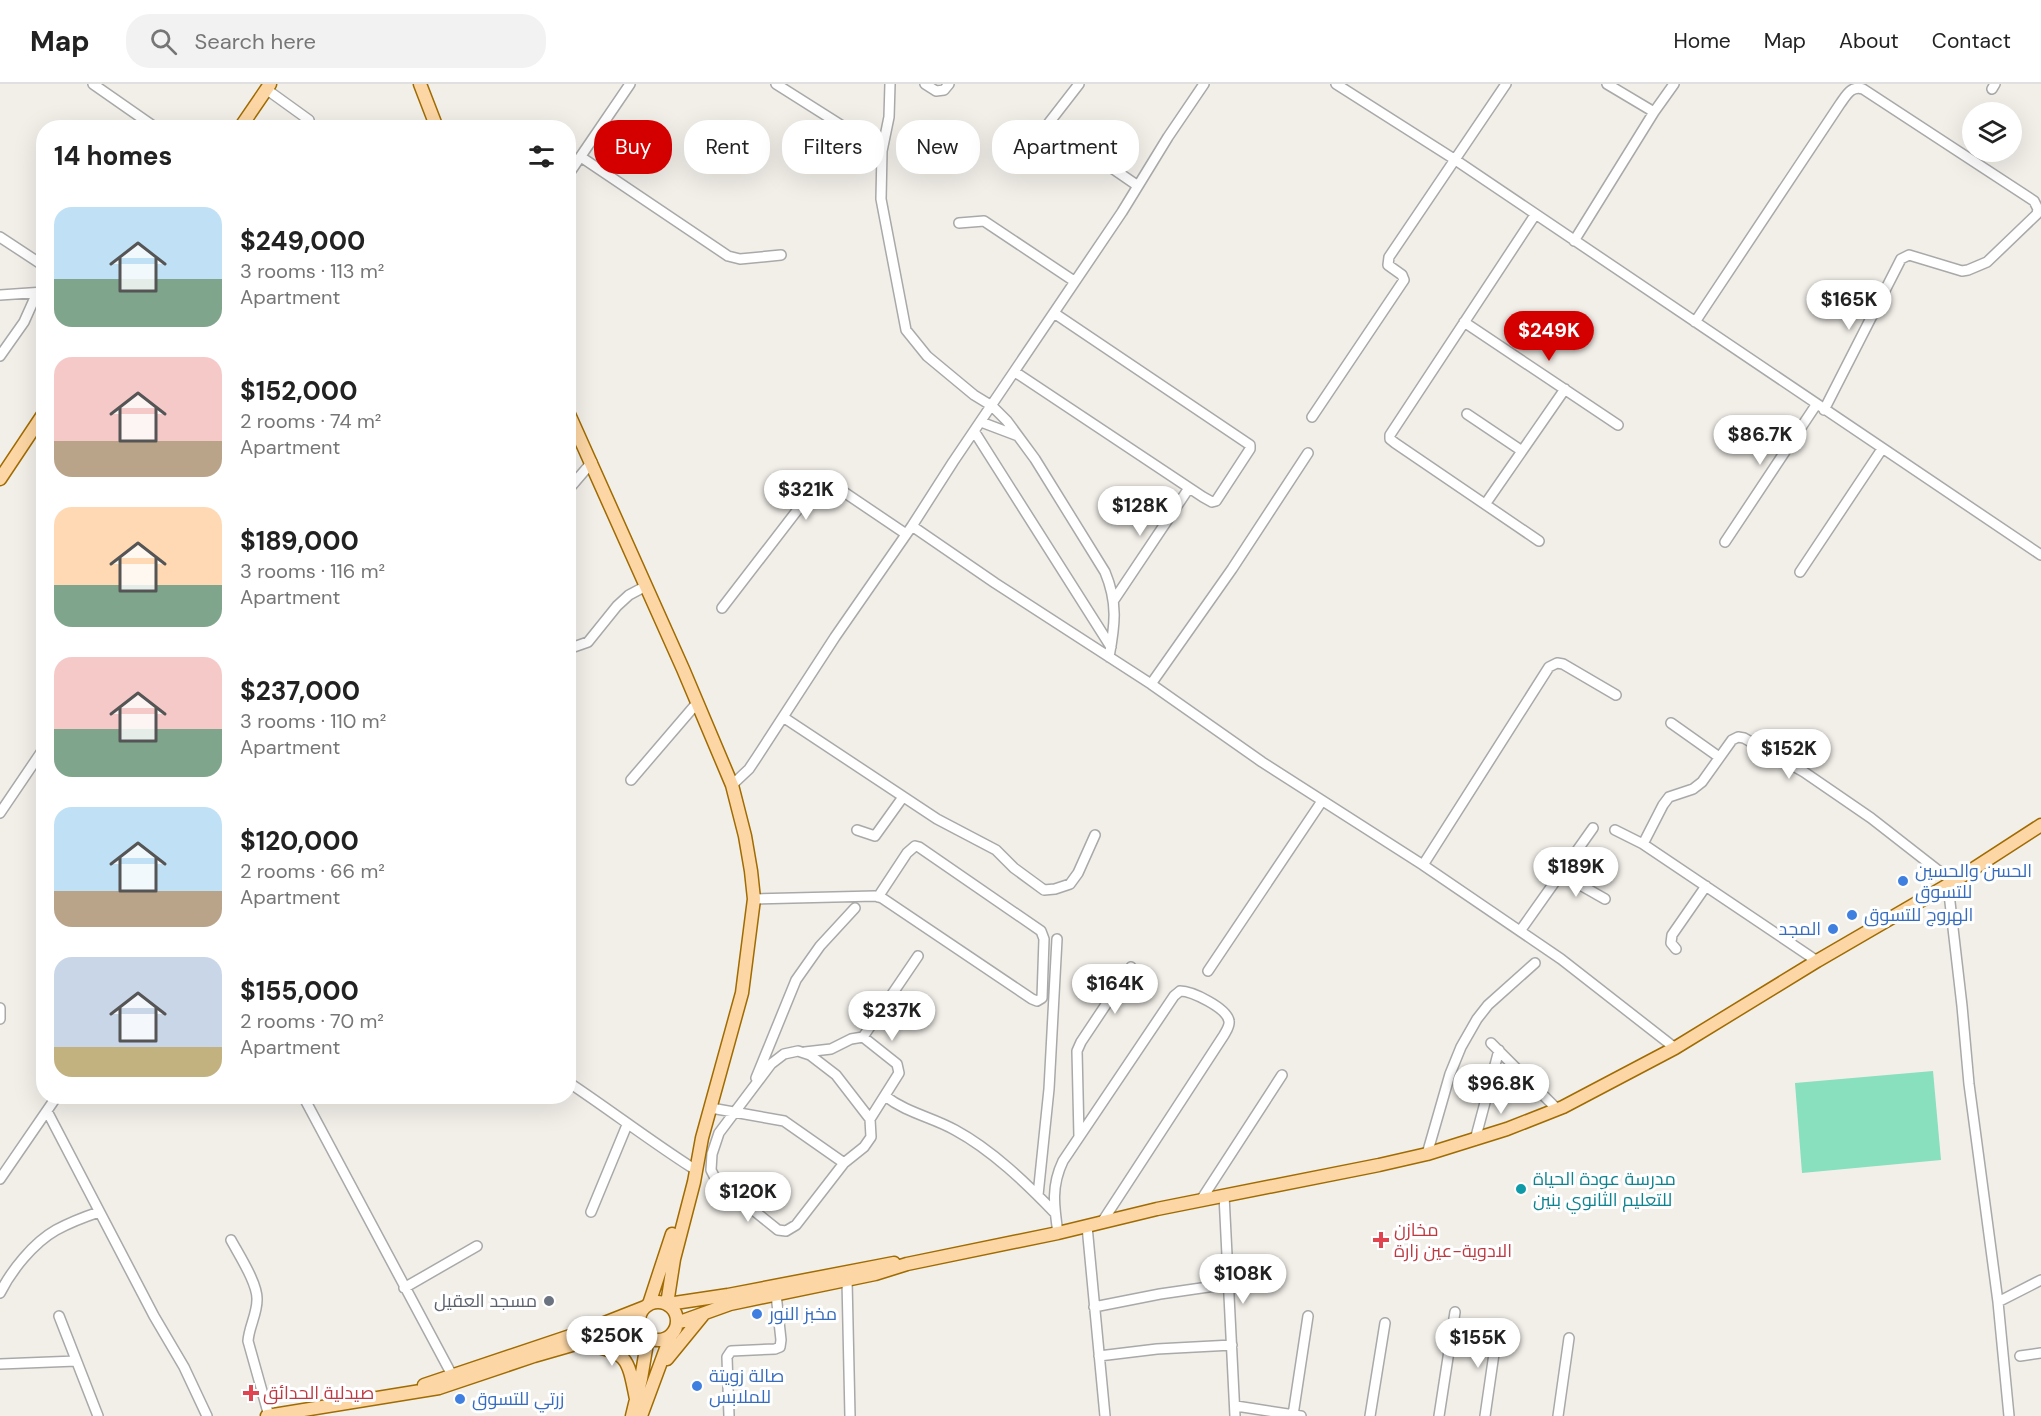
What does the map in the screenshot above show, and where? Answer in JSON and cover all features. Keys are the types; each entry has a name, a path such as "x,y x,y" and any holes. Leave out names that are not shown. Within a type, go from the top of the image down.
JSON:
{"main road":[{"path":"420,84 434,120"},
{"path":"245,120 268,87"},
{"path":"0,479 36,425"},
{"path":"576,429 732,785 745,836 754,899 742,993 711,1108 691,1167 664,1262 639,1321 644,1334 645,1359 632,1416"},
{"path":"268,1416 301,1413 439,1388 622,1331 644,1334 662,1340 674,1329 706,1312 730,1304 1058,1233 1102,1221 1426,1154 1474,1140 1557,1109 1675,1048 1950,883 2041,825"},
{"path":"667,1304 674,1259 694,1182 702,1138"},
{"path":"415,1391 433,1381 579,1333 658,1302 667,1304 728,1295 875,1265 907,1264"},
{"path":"641,1416 674,1329 674,1311 667,1304"},
{"path":"655,1378 679,1343 706,1312"},
{"path":"581,1343 613,1351 624,1358 629,1366 636,1399"}],"street":[{"path":"93,84 145,120"},
{"path":"576,164 630,84"},
{"path":"776,84 833,120"},
{"path":"884,141 889,117 890,84"},
{"path":"925,84 936,91 944,90 949,84"},
{"path":"1079,84 1048,124 1138,186"},
{"path":"732,785 749,769 841,627 1015,372 1204,84"},
{"path":"1336,84 1454,159 2041,555"},
{"path":"1312,417 1404,280 1402,275 1388,265 1389,257 1506,84"},
{"path":"1607,84 1654,112"},
{"path":"1574,241 1654,112 1674,84"},
{"path":"268,87 309,120"},
{"path":"1695,322 1840,104 1850,90 1857,87 2034,201 2037,209 2037,214 1987,262 1978,267 1962,271 1909,255 1901,259 1820,407 1725,542"},
{"path":"581,157 728,256 740,260 781,255"},
{"path":"882,174 882,199 906,330 927,356 974,395 992,406 1035,459 1105,572 1114,600 1115,623 1110,652"},
{"path":"1535,215 1391,432 1390,439 1539,541"},
{"path":"959,223 984,221 1074,281"},
{"path":"0,237 36,261"},
{"path":"0,295 36,292"},
{"path":"0,356 24,322 36,300"},
{"path":"1015,372 1189,488 1212,502 1216,501 1250,449 1250,445 1054,313"},
{"path":"1464,322 1618,425"},
{"path":"1486,503 1565,389"},
{"path":"1467,414 1522,451"},
{"path":"981,422 1018,436"},
{"path":"974,431 1110,652"},
{"path":"1800,572 1882,449"},
{"path":"1150,684 1232,568 1308,453"},
{"path":"576,481 592,462"},
{"path":"722,608 819,482 829,482 906,534"},
{"path":"1114,600 1189,488"},
{"path":"912,526 995,583 1110,652 1150,684 1262,762 1423,865 1561,958 1675,1048"},
{"path":"576,646 588,642 617,606 629,595 646,586"},
{"path":"1423,865 1550,668 1557,663 1563,664 1616,695"},
{"path":"631,780 697,703"},
{"path":"783,717 937,819 996,850 1014,868 1044,890 1055,890 1070,884 1078,873 1095,835"},
{"path":"1671,723 1719,757"},
{"path":"1643,844 1669,797 1693,789 1702,782 1732,740 1744,738 1804,772 1871,818 1950,883 1969,1084 1998,1302 2009,1416"},
{"path":"0,813 36,760"},
{"path":"857,830 875,836 903,797"},
{"path":"1209,971 1322,801"},
{"path":"1520,931 1593,828"},
{"path":"1615,830 1643,844 1817,961"},
{"path":"754,899 878,897 1032,999 1037,1001 1042,998 1044,939 1041,931 919,847 915,846 907,853 878,897"},
{"path":"1561,874 1605,899"},
{"path":"1676,949 1671,943 1672,935 1706,886"},
{"path":"750,1092 796,980 820,945 855,908"},
{"path":"1038,1196 1049,1089 1057,939"},
{"path":"802,1053 831,1049 851,1039 863,1037 918,956"},
{"path":"1426,1154 1450,1074 1461,1047 1488,1005 1534,963"},
{"path":"1079,1137 1077,1051 1131,967"},
{"path":"1058,1233 1054,1188 1056,1176 1063,1161 1168,1005 1180,991 1195,994 1225,1014 1229,1019 1229,1024 1102,1221"},
{"path":"0,1008 0,1018"},
{"path":"863,1037 892,1060 899,1069 895,1081 870,1119"},
{"path":"1491,1043 1557,1109"},
{"path":"1474,1140 1499,1050"},
{"path":"798,1051 810,1055 836,1075 870,1119 871,1137 864,1147 844,1162 796,1226 786,1231 778,1230 716,1180 711,1170 712,1154 719,1133 750,1092 771,1064 784,1054 798,1051"},
{"path":"1201,1200 1282,1075"},
{"path":"576,1088 691,1167"},
{"path":"885,1096 910,1112 965,1136 992,1155 1055,1213"},
{"path":"0,1179 52,1104"},
{"path":"307,1104 452,1375"},
{"path":"711,1108 784,1121 844,1162"},
{"path":"47,1111 99,1212 184,1367 207,1416"},
{"path":"591,1212 627,1125"},
{"path":"1224,1195 1236,1411 1297,1416 1308,1316"},
{"path":"0,1293 3,1279 39,1243 54,1231 99,1212"},
{"path":"1086,1226 1105,1416"},
{"path":"231,1240 254,1284 258,1298 248,1341 268,1416"},
{"path":"404,1288 477,1246"},
{"path":"847,1280 850,1416"},
{"path":"1998,1302 2041,1280"},
{"path":"1094,1307 1229,1284"},
{"path":"729,1416 727,1357 731,1351 780,1347 776,1294"},
{"path":"1439,1416 1455,1312"},
{"path":"59,1316 98,1416"},
{"path":"1370,1416 1385,1323"},
{"path":"1485,1416 1498,1326"},
{"path":"1558,1416 1569,1338"},
{"path":"1099,1356 1158,1349 1232,1345"},
{"path":"2020,1356 2041,1353"},
{"path":"0,1364 76,1361"}],"green space":[{"path":"1933,1071 1941,1160 1802,1173 1795,1083"}],"place":[{"name":"الحسن والحسين للتسوق","path":"1903,881"},
{"name":"الهروج للتسوق","path":"1852,915"},
{"name":"المجد","path":"1833,929"},
{"name":"مدرسة عودة الحياة للتعليم الثانوي بنين","path":"1521,1189"},
{"name":"مخازن الادوية-عين زارة","path":"1381,1240"},
{"name":"مسجد العقيل","path":"549,1301"},
{"name":"مخبز النور","path":"757,1314"},
{"name":"صالة زويتة للملابس","path":"697,1386"},
{"name":"صيدلية الحدائق","path":"251,1393"},
{"name":"زرتي للتسوق","path":"460,1399"}]}
